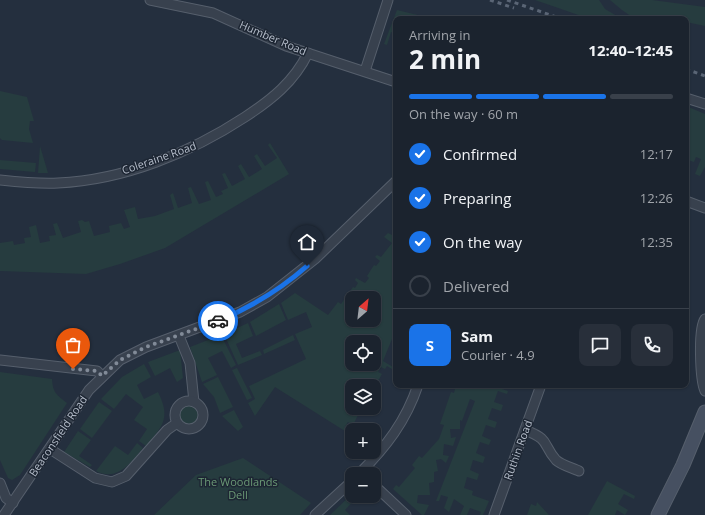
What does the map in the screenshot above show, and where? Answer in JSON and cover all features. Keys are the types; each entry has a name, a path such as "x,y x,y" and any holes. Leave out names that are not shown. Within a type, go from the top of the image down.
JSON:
{"street":[{"name":"Humber Road","path":"150,0 213,13 286,46 393,81"},
{"path":"364,71 388,0"},
{"name":"Coleraine Road","path":"0,180 58,183 93,178 147,165 175,155 221,133 264,104 293,78 308,53"},
{"path":"689,99 705,104"},
{"name":"Beaconsfield Road","path":"4,515 89,390 120,360 146,347 179,336 240,312 267,297 315,259 393,184"},
{"path":"689,202 705,208"},
{"path":"705,320 701,326 702,383 705,391"},
{"path":"179,336 190,363 194,402"},
{"path":"0,360 97,371 102,376"},
{"path":"367,467 394,435 406,416 417,388"},
{"name":"Ruthin Road","path":"494,515 540,388"},
{"path":"185,401 194,402 201,408 203,412 202,422 199,426 190,429 177,423 175,414 178,406 185,401"},
{"path":"658,515 683,465 705,412"},
{"path":"50,449 91,476 112,482 126,476 168,430 177,423"},
{"path":"525,430 543,440 557,461 579,471"},
{"path":"0,483 6,498 13,503"},
{"path":"315,515 345,487"},
{"path":"381,492 406,515"}],"green space":[{"path":"535,0 599,0 605,9 617,16 581,16"},
{"path":"610,0 652,0 705,7 705,26 689,23 689,16 631,16"},
{"path":"397,10 422,16 395,16"},
{"path":"393,20 393,33 391,32 387,45 384,44"},
{"path":"0,91 27,97 34,121 30,121 29,129 33,143 2,140 0,138"},
{"path":"689,107 705,114 705,167 700,176 695,174 701,159 696,157 694,162 689,160"},
{"path":"270,143 289,174 165,248 86,274 0,271 0,243 13,241 14,245 25,243 24,238 31,237 29,227 36,225 40,243 50,241 49,236 56,235 53,224 57,223 63,238 81,232 78,221 89,221 94,236 110,232 109,226 121,223 124,229 130,227 124,210 135,207 138,219 155,216 174,209 170,195 173,193 178,208 192,203 188,188 191,187 199,204 211,200 205,182 208,181 216,197 223,194 221,191 228,188 222,174 225,173 232,186 245,179 238,166 241,164 249,177 262,169 254,156 257,154 265,166 277,158 268,145"},
{"path":"40,146 48,173 38,173"},
{"path":"0,160 36,163 35,172 0,169"},
{"path":"388,233 393,234 393,340 383,361 393,367 392,369 387,366 385,369 381,367 381,335 345,335 345,371 379,371 382,374 379,379 345,379 345,415 358,415 354,423 345,423 345,431 275,387 255,416 248,403 255,399 249,386 306,359 295,334 312,327 306,312 288,320 281,303 295,293 328,315 338,302 341,304 345,298 345,327 381,327 381,291 350,291 353,287 355,288 358,283 355,280 356,278 365,283 369,278 367,276 374,265 376,266 380,261 375,257 377,255 381,257 392,243 384,237"},
{"path":"279,304 286,320 256,336 250,322"},
{"path":"248,323 253,336 236,344 242,358 260,351 262,355 238,365 224,334"},
{"path":"221,335 236,365 231,368 222,351 208,358 217,375 202,382 190,347"},
{"path":"293,335 295,340 264,354 263,350"},
{"path":"180,350 183,378 177,382 170,368 155,376 148,362"},
{"path":"144,364 151,377 137,385 144,399 158,392 164,409 161,427 146,446 139,441 147,429 134,420 143,407 126,394 114,409 101,399 122,377"},
{"path":"237,368 252,398 247,400 232,370"},
{"path":"0,372 52,379 53,387 56,393 67,403 20,475 12,480 8,478 0,460"},
{"path":"218,377 233,407 220,413 214,397 203,384"},
{"path":"455,388 499,388 508,391 507,394 498,391 494,402 503,405 501,411 492,408 488,419 497,422 495,428 486,425 482,436 491,440 489,445 480,442 476,453 485,457 483,463 473,460 470,470 479,474 477,480 467,477 464,488 473,491 472,495 489,501 483,515 480,515 481,512 470,508 467,515 460,515 464,506 454,499 449,512 444,508 448,497 441,495 439,501 436,501 475,401 470,399 462,421 460,420 460,429 450,429 451,438 456,437 453,446 444,444 443,455 449,456 446,463 441,459 436,460 438,471 434,472 434,482 429,483 430,495 418,495 417,503 429,505 424,515 422,515 393,489 396,485 399,487 415,468 412,465 419,456 422,458 439,439 444,425 440,424 451,392 454,393"},
{"path":"99,402 112,411 92,438 80,429"},
{"path":"189,404 197,407 200,415 197,423 189,426 181,423 178,415 181,407"},
{"path":"234,410 243,427 238,431 222,416"},
{"path":"78,431 91,440 79,456 92,465 90,467 64,452"},
{"path":"137,443 143,448 123,469 117,473 111,474 104,474 96,471 115,446 128,455"},
{"name":"The Woodlands Dell","path":"243,458 311,503 300,515 154,515 196,475"},
{"path":"607,481 635,496 634,499 624,494 618,504 628,510 625,515 617,510 615,515 588,515"},
{"path":"345,501 345,503 351,503 345,510 350,515 330,515"},
{"path":"537,502 549,515 527,515 531,504 536,506"}],"railway":[{"path":"490,0 514,8"},
{"path":"507,0 553,16"},
{"path":"689,70 705,76"}],"way so far":[{"path":"73,369 97,371 102,376 120,360 146,347 218,321"}],"route":[{"path":"218,321 240,312 267,297 307,266"}]}
